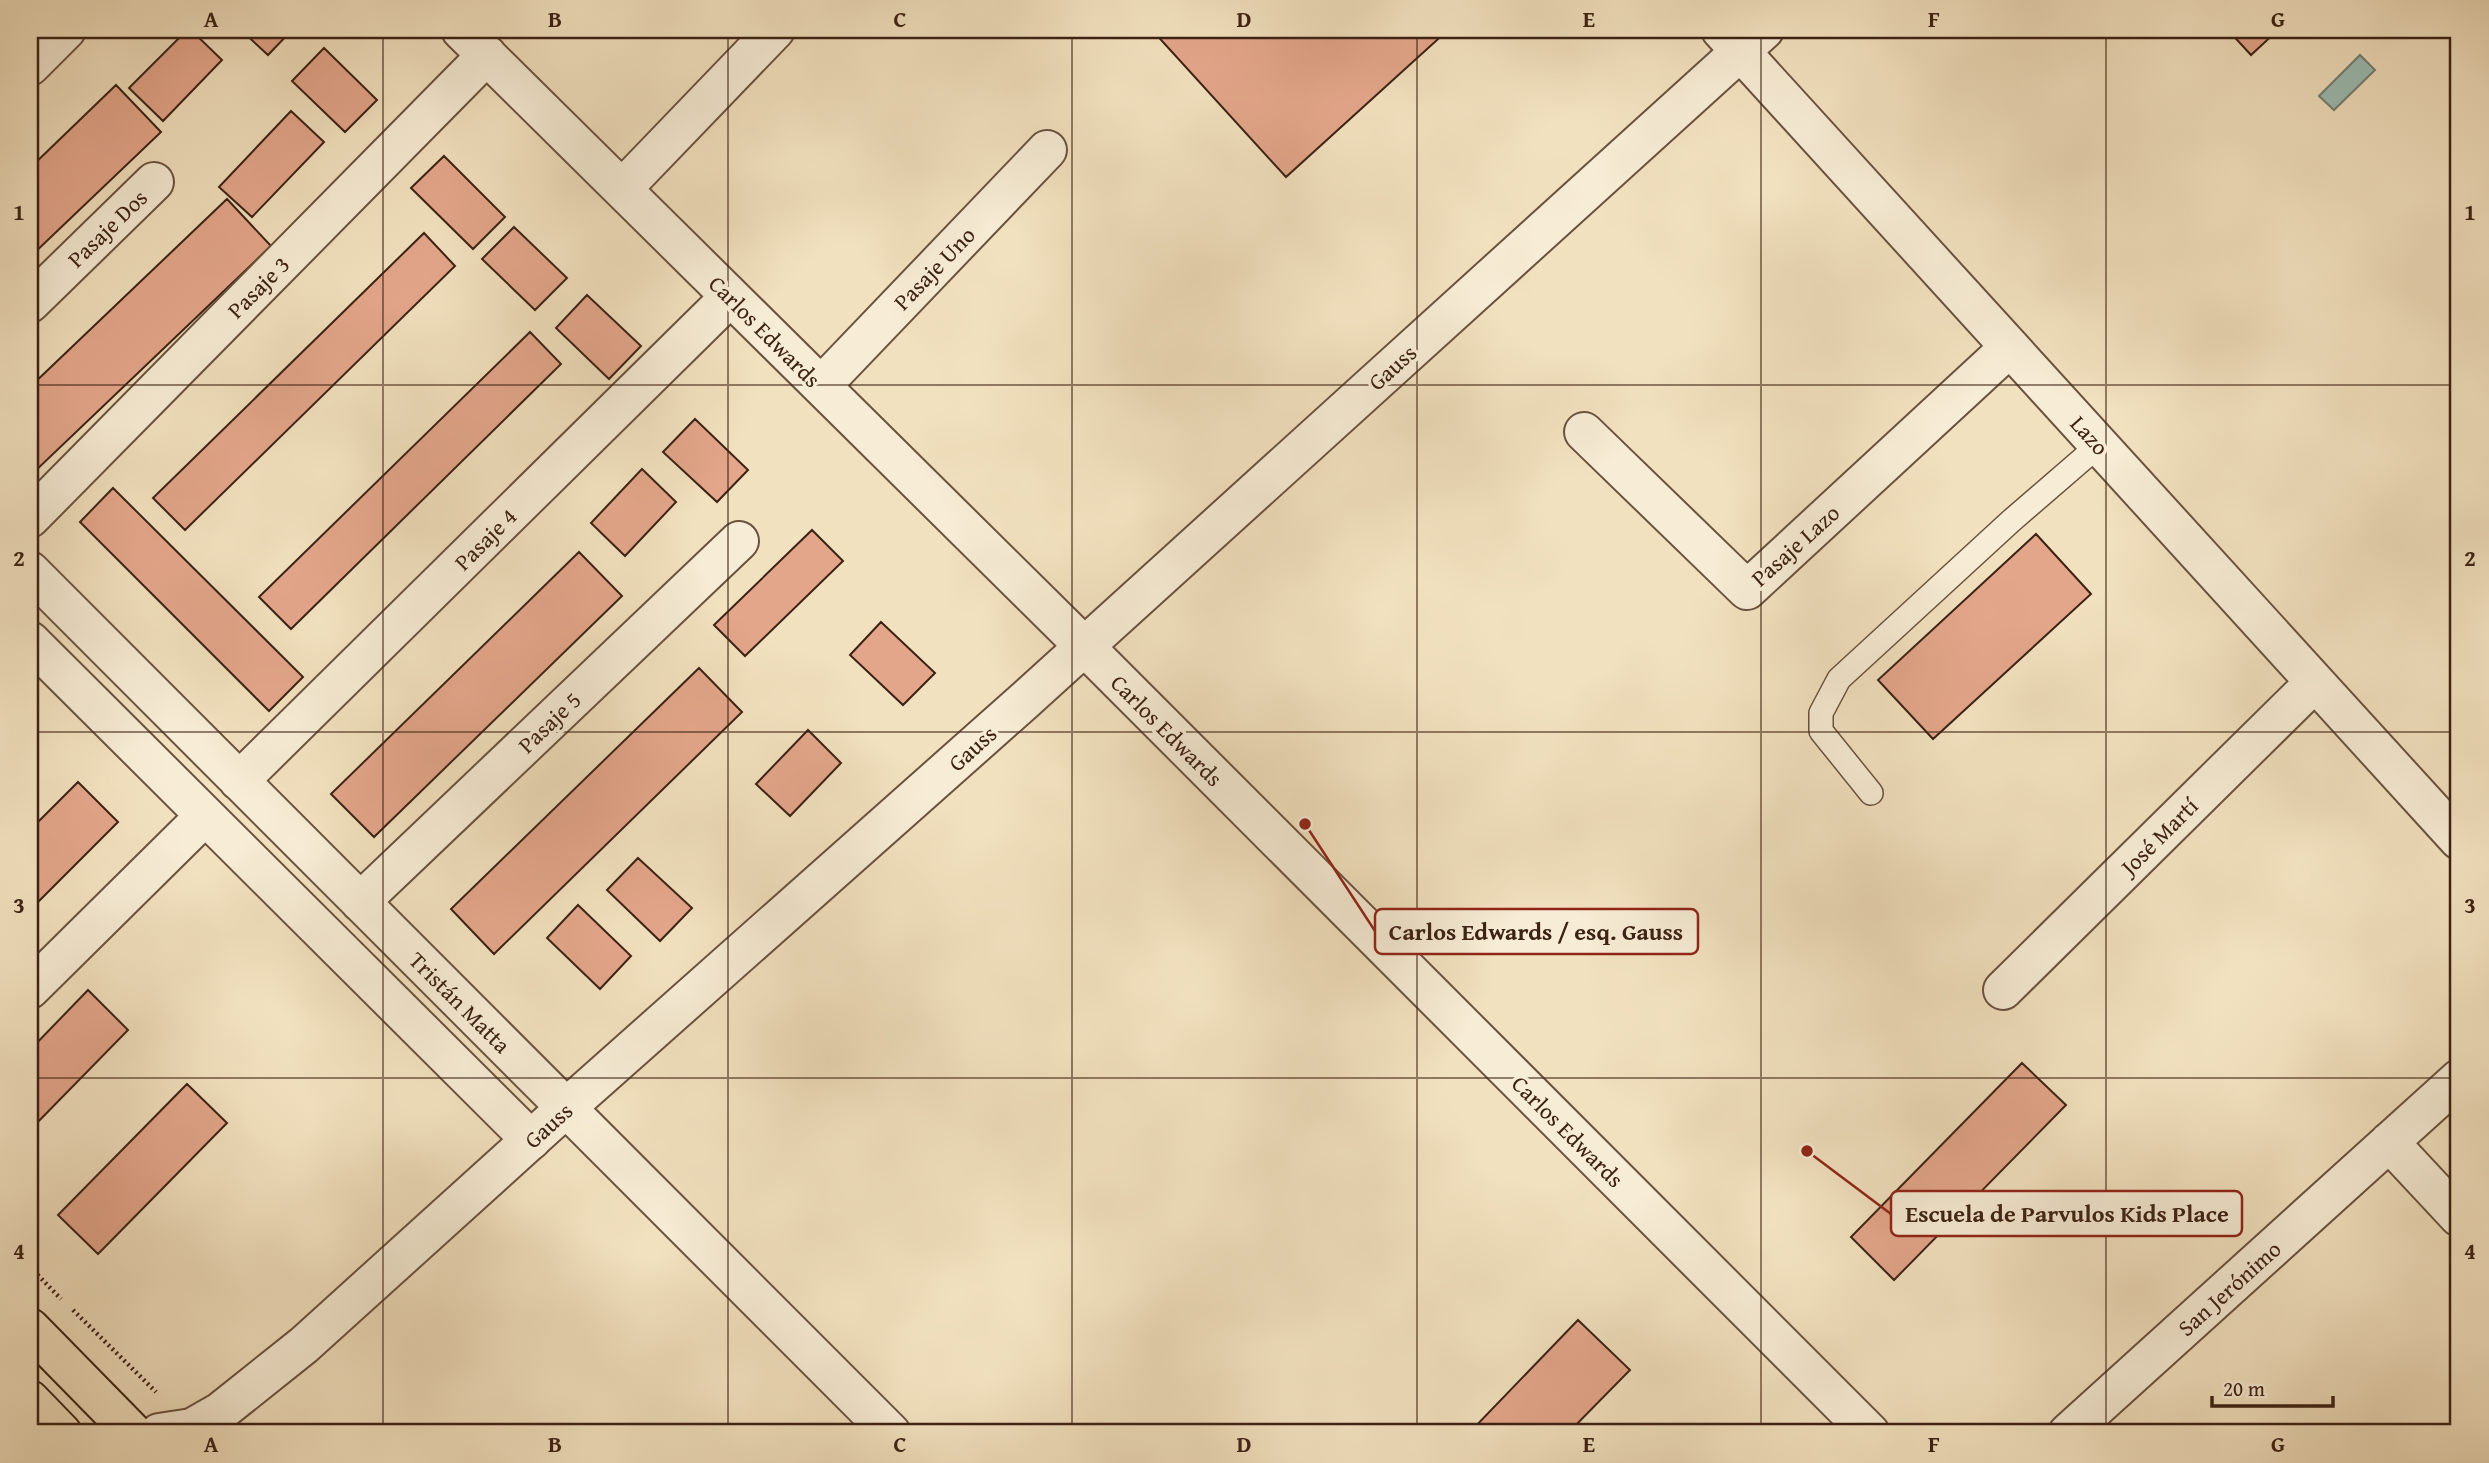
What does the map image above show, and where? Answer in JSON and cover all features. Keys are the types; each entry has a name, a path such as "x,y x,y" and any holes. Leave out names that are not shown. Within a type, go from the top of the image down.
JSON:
{"main road":[{"path":"30,1328 133,1433"},
{"path":"30,1400 62,1433"}],"street":[{"path":"30,66 65,30"},
{"path":"622,189 775,30"},
{"name":"Lazo","path":"1742,37 2010,347 2459,840"},
{"name":"Gauss","path":"175,1431 220,1412 304,1345 1084,647 1742,37"},
{"name":"Carlos Edwards","path":"474,43 1084,647 1870,1433"},
{"name":"Pasaje 3","path":"30,518 474,43"},
{"name":"Pasaje Uno","path":"821,387 1047,150"},
{"name":"Pasaje Dos","path":"30,303 154,182"},
{"name":"Pasaje 4","path":"239,781 730,297"},
{"name":"Pasaje Lazo","path":"1584,432 1747,590 2010,347"},
{"name":"Pasaje 5","path":"360,902 739,541"},
{"name":"Tristán Matta","path":"30,571 891,1433"},
{"path":"30,641 531,1140"},
{"name":"José Martí","path":"2003,990 2315,682"},
{"path":"30,989 205,816"},
{"name":"San Jerónimo","path":"2068,1433 2459,1079"},
{"path":"2389,1142 2459,1217"}],"lane":[{"path":"1871,793 1821,731 1821,713 1839,679 2011,521 2099,445"}],"path":[{"path":"30,1267 175,1431"}],"water":[{"path":"2360,55 2375,70 2334,110 2319,96"}],"building":[{"path":"187,30 191,30 222,60 163,121 129,88"},
{"path":"241,30 292,30 268,55"},
{"path":"1152,30 1278,30 1283,36 1290,30 1448,30 1286,177"},
{"path":"2228,30 2278,30 2251,55"},
{"path":"324,48 377,100 345,132 292,81"},
{"path":"116,85 161,132 30,257 30,168"},
{"path":"291,111 324,142 252,217 219,187"},
{"path":"444,156 505,217 473,249 411,188"},
{"path":"227,199 271,246 30,476 30,387"},
{"path":"514,227 567,278 535,310 482,259"},
{"path":"424,233 455,266 185,530 153,498"},
{"path":"587,295 641,346 609,379 556,328"},
{"path":"530,332 561,364 291,629 259,597"},
{"path":"695,419 748,470 717,502 663,452"},
{"path":"642,469 676,502 625,556 591,523"},
{"path":"113,488 303,677 269,711 80,522"},
{"path":"812,530 843,561 745,656 714,625"},
{"path":"2036,534 2091,594 1933,739 1878,680"},
{"path":"579,552 622,596 374,837 331,794"},
{"path":"881,622 935,673 903,705 850,655"},
{"path":"699,668 742,712 494,954 451,909"},
{"path":"808,730 841,763 790,816 756,784"},
{"path":"78,782 118,822 30,910 30,830"},
{"path":"638,858 692,908 660,941 607,890"},
{"path":"578,905 631,956 600,989 547,938"},
{"path":"88,990 128,1030 30,1130 30,1050"},
{"path":"2022,1063 2066,1105 1894,1280 1851,1237"},
{"path":"187,1084 227,1123 98,1254 58,1215"},
{"path":"1578,1320 1630,1370 1568,1433 1469,1433"}],"place":[{"name":"Carlos Edwards / esq. Gauss","path":"1305,824"},
{"name":"Escuela de Parvulos Kids Place","path":"1807,1151"}]}
